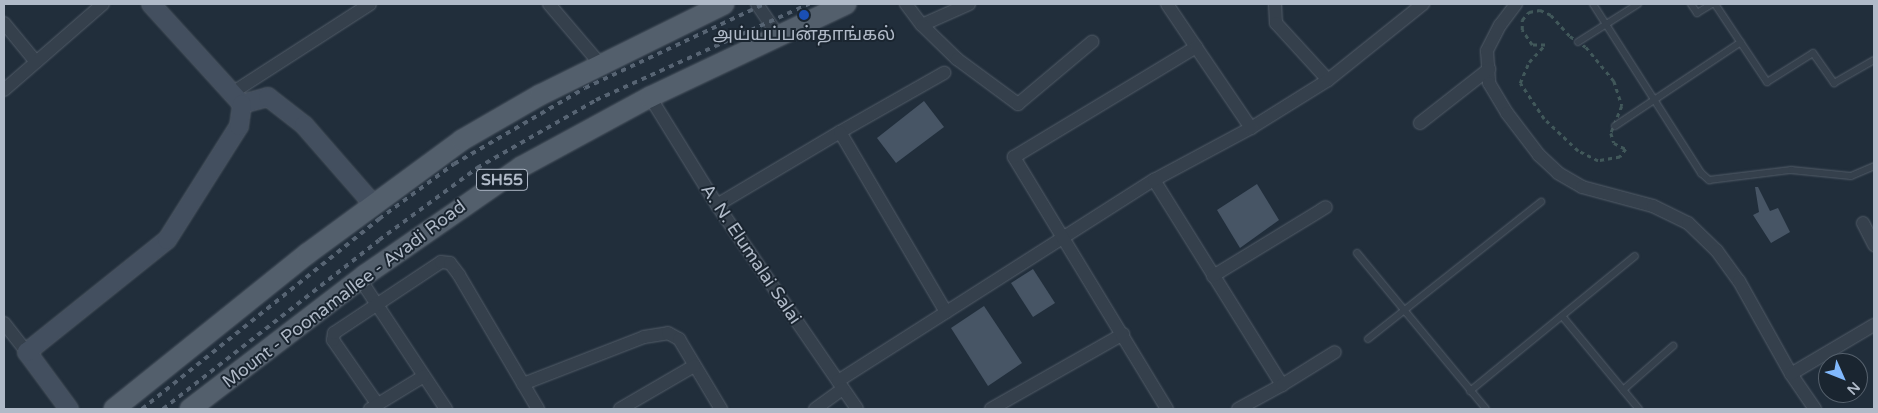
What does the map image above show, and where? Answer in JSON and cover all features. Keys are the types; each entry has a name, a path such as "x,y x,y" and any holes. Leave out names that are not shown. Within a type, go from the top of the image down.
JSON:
{"main road":[{"path":"114,409 372,204 462,140 600,64 724,4"},
{"name":"Mount - Poonamallee - Avadi Road","path":"190,409 360,279 521,167 650,97 846,4"}],"street":[{"path":"4,90 103,4"},
{"path":"27,352 167,240 239,126 237,98 151,4"},
{"path":"237,98 370,4"},
{"path":"549,4 600,64"},
{"path":"757,4 778,35"},
{"path":"906,4 922,24 957,59 1018,104 1092,42"},
{"path":"922,24 969,4"},
{"path":"1167,4 1251,128"},
{"path":"1275,4 1276,23 1328,80"},
{"path":"815,409 840,385 946,312 1154,180 1251,128 1328,80 1424,4"},
{"path":"1516,4 1500,25 1488,51 1489,83 1507,113 1539,155 1558,173 1582,187 1652,206 1688,223 1717,251 1739,281 1791,374 1816,409"},
{"path":"4,23 36,62"},
{"path":"1168,409 1124,334 1014,157 1196,47"},
{"path":"1420,123 1488,69"},
{"path":"717,206 840,132 944,73"},
{"path":"237,98 268,97 304,125 372,204"},
{"name":"A. N. Elumalai Salai","path":"650,97 717,206 857,409"},
{"path":"840,132 946,312"},
{"path":"1154,180 1282,385"},
{"path":"1213,276 1326,207"},
{"path":"1863,223 1874,245"},
{"path":"424,376 374,407 333,340 334,333 432,265 450,263 538,409"},
{"path":"360,279 446,409"},
{"path":"4,323 69,409"},
{"path":"1791,374 1874,325"},
{"path":"523,384 656,334 668,333 679,339 721,409"},
{"path":"994,409 1124,334"},
{"path":"1238,409 1282,385 1334,352"},
{"path":"620,409 694,366"}],"lane":[{"path":"1593,4 1701,173 1709,180 1791,170 1851,176 1874,166"},
{"path":"1578,42 1638,4"},
{"path":"1691,4 1697,13 1714,4 1767,82 1813,53 1834,83 1874,60"},
{"path":"1614,126 1654,97 1741,42"},
{"path":"1368,339 1541,202"},
{"path":"1357,253 1486,409"},
{"path":"1470,391 1635,256"},
{"path":"1562,316 1639,409"},
{"path":"1623,390 1673,346"}],"path":[{"path":"1540,10 1550,15 1578,42 1614,82 1622,106 1614,126 1611,133 1614,143 1626,149 1620,157 1598,161 1578,151 1550,126 1520,83 1529,62 1545,44 1532,45 1522,30 1522,20 1530,12 1540,10"}],"building":[{"path":"924,101 944,127 896,163 877,138"},
{"path":"1257,184 1279,220 1240,248 1217,210"},
{"path":"1755,187 1758,187 1770,211 1778,208 1790,232 1771,243 1753,215 1759,212"},
{"path":"1033,269 1055,303 1033,317 1011,283"},
{"path":"984,306 1022,363 988,386 951,328"}],"railway":[{"path":"142,409 379,219 454,164 585,88 764,4"},
{"path":"163,409 379,240 477,168 596,100 809,4"}],"place":[{"name":"அய்யப்பன்தாங்கல்","path":"804,15"}]}
